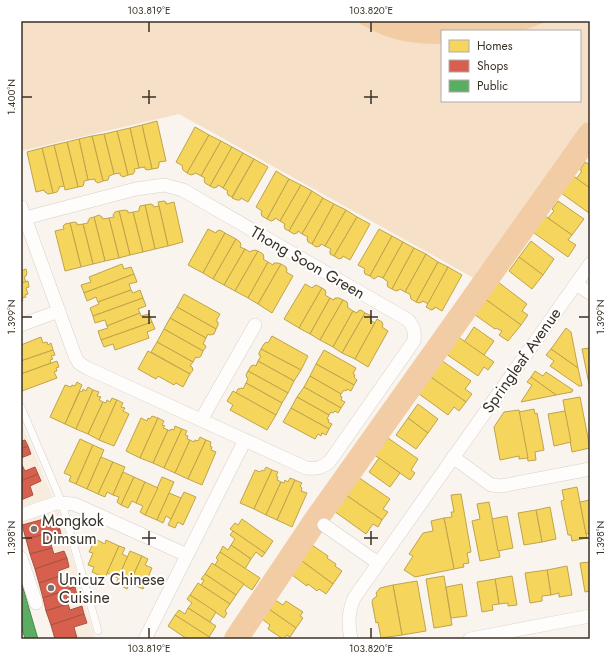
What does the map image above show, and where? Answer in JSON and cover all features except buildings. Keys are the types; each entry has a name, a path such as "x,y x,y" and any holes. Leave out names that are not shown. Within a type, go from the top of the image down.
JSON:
{"street":[{"name":"Thong Soon Green","path":"164,185 183,190 408,320 414,329 414,341 330,461 324,466 306,468 87,368 80,363 75,356 23,212 136,189 164,185"},
{"name":"Springleaf Avenue","path":"351,639 349,626 350,610 354,598 590,264"},
{"path":"576,284 590,293"},
{"path":"21,325 59,311"},
{"path":"201,420 255,325"},
{"path":"145,639 245,440"},
{"path":"453,457 491,485 501,486 590,469"},
{"path":"21,515 56,503 74,504 188,555"},
{"path":"324,525 378,563"},
{"path":"21,558 36,603"},
{"path":"470,639 590,616"}],"lane":[{"path":"21,406 62,503 98,632"}],"shaded area":[{"path":"21,21 590,21 590,125 479,281 179,114 21,151"},
{"path":"355,21 548,21 525,30 441,30 441,44 418,43 395,39"},
{"path":"21,422 61,517 95,639 54,639 21,525"}],"waterway":[{"path":"236,639 315,521 590,134"}],"place":[{"name":"Mongkok Dimsum","path":"34,529"},
{"name":"Unicuz Chinese Cuisine","path":"51,588"}]}
